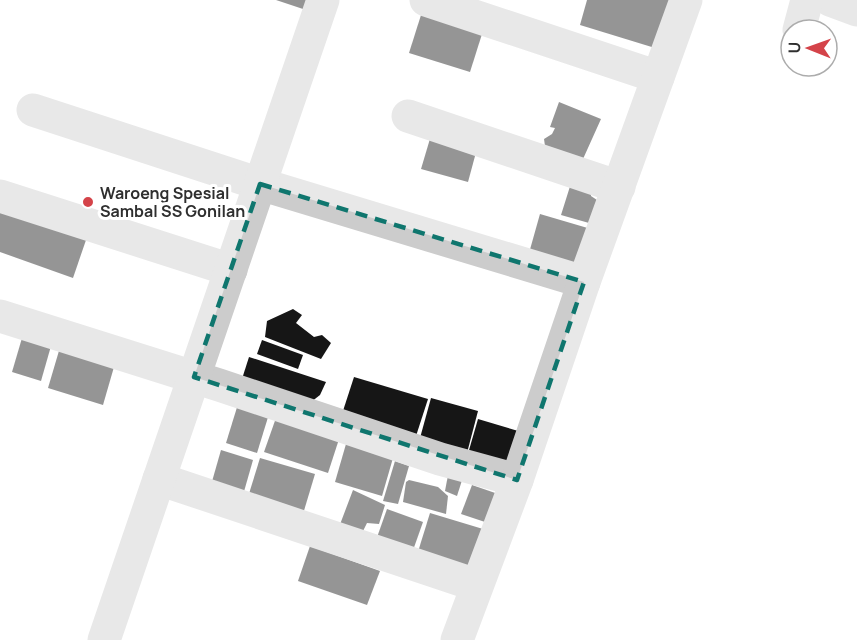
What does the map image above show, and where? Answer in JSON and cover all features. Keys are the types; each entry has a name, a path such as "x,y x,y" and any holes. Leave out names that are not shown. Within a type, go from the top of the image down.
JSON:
{"street":[{"path":"104,640 323,0"},
{"path":"426,0 658,77"},
{"path":"457,640 517,480 584,282 686,0"},
{"path":"802,18 807,0"},
{"path":"830,0 857,10"},
{"path":"33,110 260,184 584,282"},
{"path":"408,116 619,187"},
{"path":"0,196 231,270"},
{"path":"0,316 194,377 440,459 517,480"},
{"path":"159,478 476,585"}],"highlighted area":[{"path":"260,184 584,282 517,480 194,377"}],"building":[{"path":"276,0 309,0 306,10"},
{"path":"587,0 670,0 655,48 580,25"},
{"path":"421,15 482,34 470,72 409,53"},
{"path":"559,102 601,119 583,159 545,146 544,139 552,134 555,128 550,127"},
{"path":"432,132 478,145 468,182 421,169"},
{"path":"572,180 590,186 591,196 603,204 596,225 561,215"},
{"path":"0,210 86,240 73,278 0,252"},
{"path":"540,214 591,229 580,268 529,253"},
{"path":"293,309 302,315 296,323 314,337 322,335 331,343 321,359 265,337 267,321"},
{"path":"22,338 51,346 41,381 12,372"},
{"path":"262,340 303,355 298,369 257,354"},
{"path":"61,344 116,360 103,405 48,388"},
{"path":"249,357 326,382 320,395 311,402 241,382"},
{"path":"354,377 428,399 416,436 341,417"},
{"path":"431,398 478,411 467,453 420,438"},
{"path":"238,404 269,414 257,453 226,443"},
{"path":"277,415 341,433 328,473 264,452"},
{"path":"478,419 525,433 515,470 467,457"},
{"path":"346,444 393,458 382,496 335,482"},
{"path":"221,450 253,460 243,495 211,485"},
{"path":"260,458 315,474 303,514 248,497"},
{"path":"395,461 409,466 398,504 383,501"},
{"path":"449,470 464,474 457,496 445,491"},
{"path":"409,480 438,487 448,496 446,514 403,502 406,482"},
{"path":"472,485 501,495 491,524 461,514"},
{"path":"353,490 385,505 379,524 367,523 361,535 339,527"},
{"path":"387,509 423,522 411,556 375,543"},
{"path":"430,513 483,529 470,571 417,555"},
{"path":"310,546 380,571 367,605 298,581"}],"place":[{"name":"Waroeng Spesial Sambal SS Gonilan","path":"88,202"}]}
